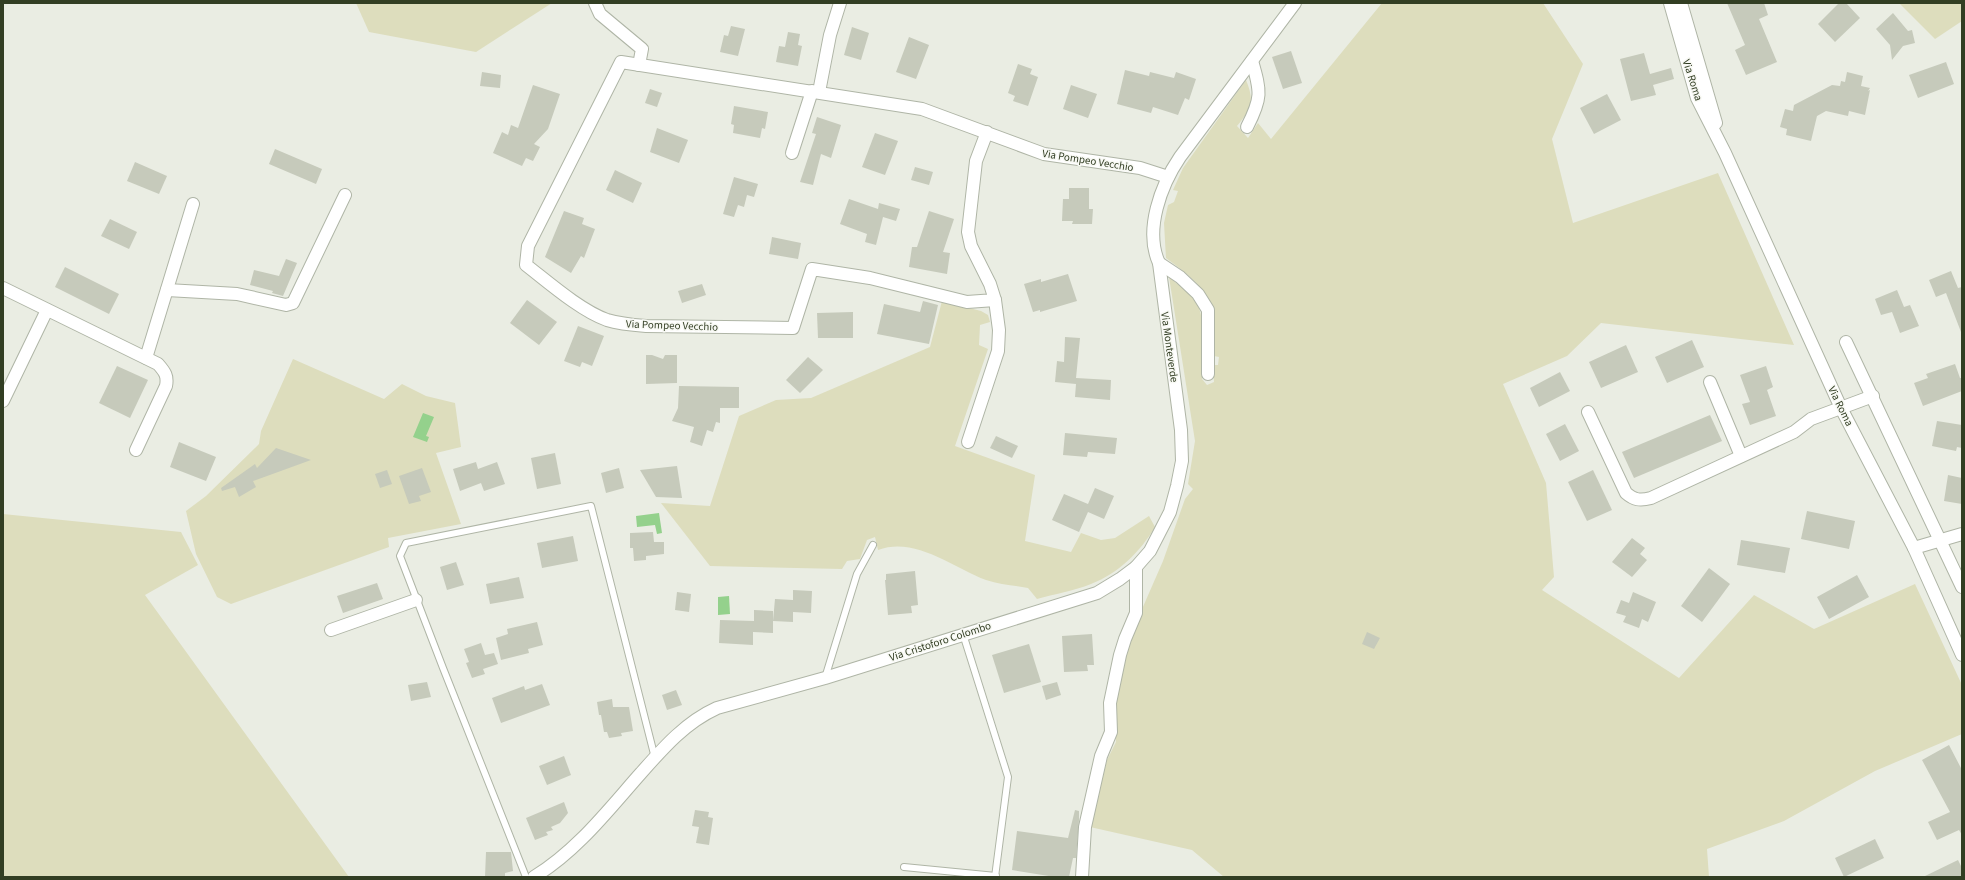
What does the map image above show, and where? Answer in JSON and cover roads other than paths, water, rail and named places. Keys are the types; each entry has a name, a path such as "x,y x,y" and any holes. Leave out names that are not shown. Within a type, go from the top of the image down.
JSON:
{"street":[{"path":"595,3 600,14 642,49 639,65"},
{"path":"792,152 815,92 840,3"},
{"path":"1247,127 1258,106 1258,84 1252,61 1295,3"},
{"name":"Via Roma","path":"1670,3 1697,98 1725,153 1841,408 1914,548 1962,655"},
{"name":"Via Roma","path":"1681,3 1725,153"},
{"name":"Via Monteverde","path":"1136,568 1150,551 1170,512 1182,461 1181,430 1159,263 1156,257 1154,228 1157,208 1174,165 1252,61"},
{"name":"Via Pompeo Vecchio","path":"995,300 967,302 870,278 812,269 793,328 624,324 606,319 585,308 526,265 528,246 621,62 922,109 1044,154 1140,168 1168,177"},
{"path":"968,442 998,351 999,330 995,300 990,284 970,246 968,232 976,161 987,132"},
{"path":"167,290 237,294 286,305 293,303 345,195"},
{"path":"146,358 193,204"},
{"path":"1159,263 1180,277 1198,294 1208,310 1208,374"},
{"path":"3,288 158,364 166,373 168,380 166,386 136,450"},
{"path":"3,401 48,310"},
{"path":"1846,342 1873,396 1962,587"},
{"path":"1710,382 1741,456"},
{"path":"1588,412 1626,493 1633,499 1642,500 1651,498 1794,432 1811,419 1873,396"},
{"path":"1914,548 1962,534"},
{"path":"1082,877 1085,827 1101,756 1111,732 1110,703 1120,655 1136,613 1136,568"},
{"name":"Via Cristoforo Colombo","path":"534,877 566,853 583,837 654,758 700,715 717,708 825,678 1097,593 1136,568"},
{"path":"331,630 416,600"}],"lane":[{"path":"526,877 400,556 406,543 591,506 654,758"},
{"path":"825,678 857,574 873,546"},
{"path":"904,866 995,876 1008,777 963,634"}]}
